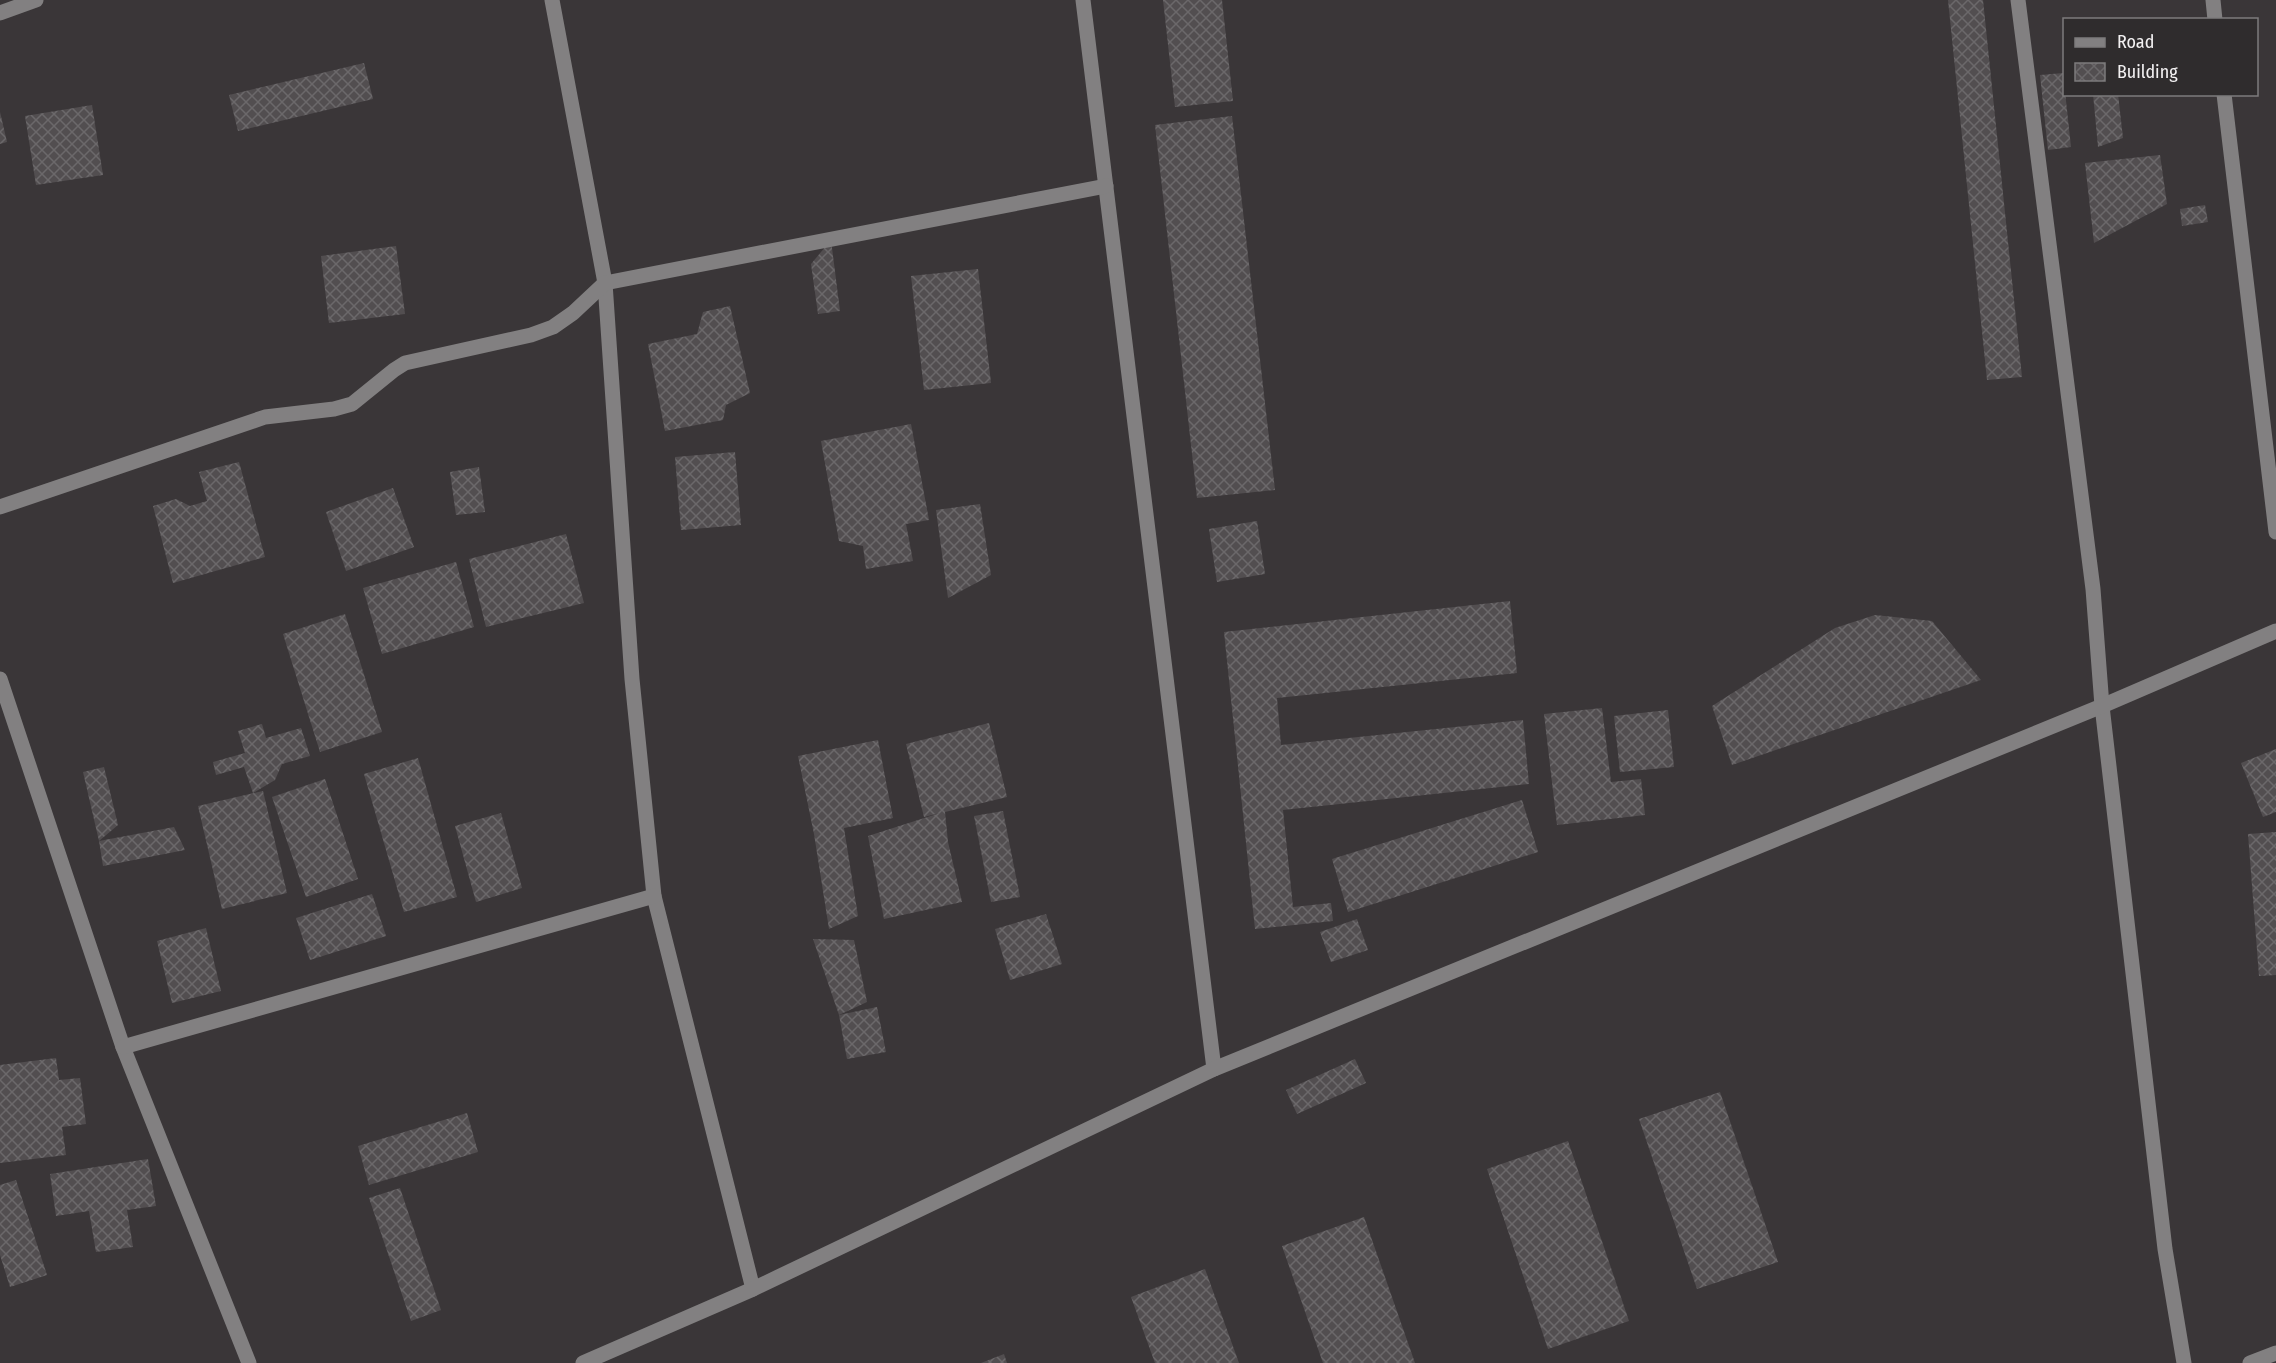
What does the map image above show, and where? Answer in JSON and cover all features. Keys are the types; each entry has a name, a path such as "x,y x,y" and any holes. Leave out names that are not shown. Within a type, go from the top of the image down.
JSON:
{"street":[{"path":"0,13 36,0"},
{"path":"552,0 605,283 632,679 654,897 753,1289"},
{"path":"1083,0 1214,1068"},
{"path":"2018,0 2093,589 2102,706 2164,1249 2184,1363"},
{"path":"2213,0 2215,18"},
{"path":"2224,96 2276,532"},
{"path":"0,507 265,417 334,409 352,404 405,363 531,335 553,327 573,313 605,283 1106,186"},
{"path":"583,1363 753,1289 1214,1068 2102,706 2276,631"},
{"path":"0,679 123,1047 249,1363"},
{"path":"123,1047 654,897"},
{"path":"2250,1363 2276,1353"}],"building":[{"path":"1163,0 1222,0 1233,101 1175,107"},
{"path":"1948,0 1983,0 2022,377 1987,380"},
{"path":"364,63 373,99 238,131 229,95"},
{"path":"2063,73 2063,96 2065,96 2071,147 2048,150 2040,75"},
{"path":"2093,96 2118,96 2123,138 2098,147"},
{"path":"92,105 103,175 36,185 25,116"},
{"path":"0,112 7,142 0,144"},
{"path":"1232,116 1275,490 1197,498 1155,125"},
{"path":"2160,155 2167,204 2094,243 2085,163"},
{"path":"2205,205 2208,222 2182,226 2180,209"},
{"path":"831,240 840,311 818,314 811,264"},
{"path":"396,246 405,314 329,323 321,256"},
{"path":"978,269 991,383 924,390 911,276"},
{"path":"730,306 750,393 726,405 723,420 665,431 648,344 697,334 703,312"},
{"path":"911,424 929,520 906,524 913,561 866,569 863,546 839,541 821,441"},
{"path":"735,452 741,525 681,530 675,457"},
{"path":"239,462 265,557 173,583 153,506 176,499 190,506 207,501 199,472"},
{"path":"479,467 485,512 456,515 450,472"},
{"path":"393,488 414,547 346,571 326,512"},
{"path":"980,504 991,575 948,598 936,510"},
{"path":"1257,521 1265,574 1217,582 1209,529"},
{"path":"566,534 584,603 486,627 469,559"},
{"path":"456,562 474,627 382,654 363,588"},
{"path":"1510,601 1517,673 1277,698 1281,745 1523,720 1529,784 1283,810 1293,907 1331,903 1333,921 1255,929 1224,632"},
{"path":"345,614 382,732 320,752 283,634"},
{"path":"1875,615 1932,621 1981,680 1732,765 1712,706 1835,628"},
{"path":"1602,708 1611,782 1641,779 1645,815 1557,825 1544,714"},
{"path":"1668,710 1674,767 1620,772 1614,716"},
{"path":"989,723 1007,797 945,812 948,842 962,902 884,919 868,836 940,813 924,817 906,744"},
{"path":"262,724 266,738 301,728 310,756 282,764 275,780 253,793 244,767 216,775 213,762 245,753 238,731"},
{"path":"878,740 893,818 844,828 858,916 829,929 814,834 798,756"},
{"path":"2276,749 2276,812 2263,817 2241,763"},
{"path":"418,758 457,897 404,912 364,774"},
{"path":"104,767 118,825 99,841 83,772"},
{"path":"325,779 358,879 306,897 272,797"},
{"path":"263,791 287,893 222,909 198,806"},
{"path":"1522,800 1538,852 1348,912 1332,859"},
{"path":"1003,811 1020,897 991,902 974,816"},
{"path":"501,813 522,888 476,902 455,826"},
{"path":"174,827 185,850 103,866 99,841"},
{"path":"2276,832 2276,975 2259,976 2248,834"},
{"path":"372,894 386,936 310,960 296,918"},
{"path":"1046,914 1062,964 1010,980 995,929"},
{"path":"1357,919 1368,950 1331,962 1320,932"},
{"path":"206,928 221,991 172,1003 157,941"},
{"path":"813,939 854,940 867,1002 839,1015"},
{"path":"877,1007 886,1052 847,1059 839,1015"},
{"path":"56,1058 59,1080 80,1078 86,1124 62,1127 66,1155 0,1163 0,1065"},
{"path":"1355,1059 1366,1083 1297,1114 1286,1090"},
{"path":"1720,1092 1778,1262 1697,1289 1639,1119"},
{"path":"467,1113 478,1152 369,1185 358,1146"},
{"path":"1568,1141 1629,1321 1548,1349 1487,1169"},
{"path":"148,1159 156,1206 127,1210 133,1247 96,1252 89,1211 56,1216 50,1174"},
{"path":"16,1180 47,1275 10,1287 0,1255 0,1185"},
{"path":"400,1188 441,1310 411,1321 369,1198"},
{"path":"1364,1217 1415,1363 1323,1363 1282,1246"},
{"path":"1205,1269 1239,1363 1155,1363 1131,1297"},
{"path":"1004,1354 1007,1363 981,1363"}]}
